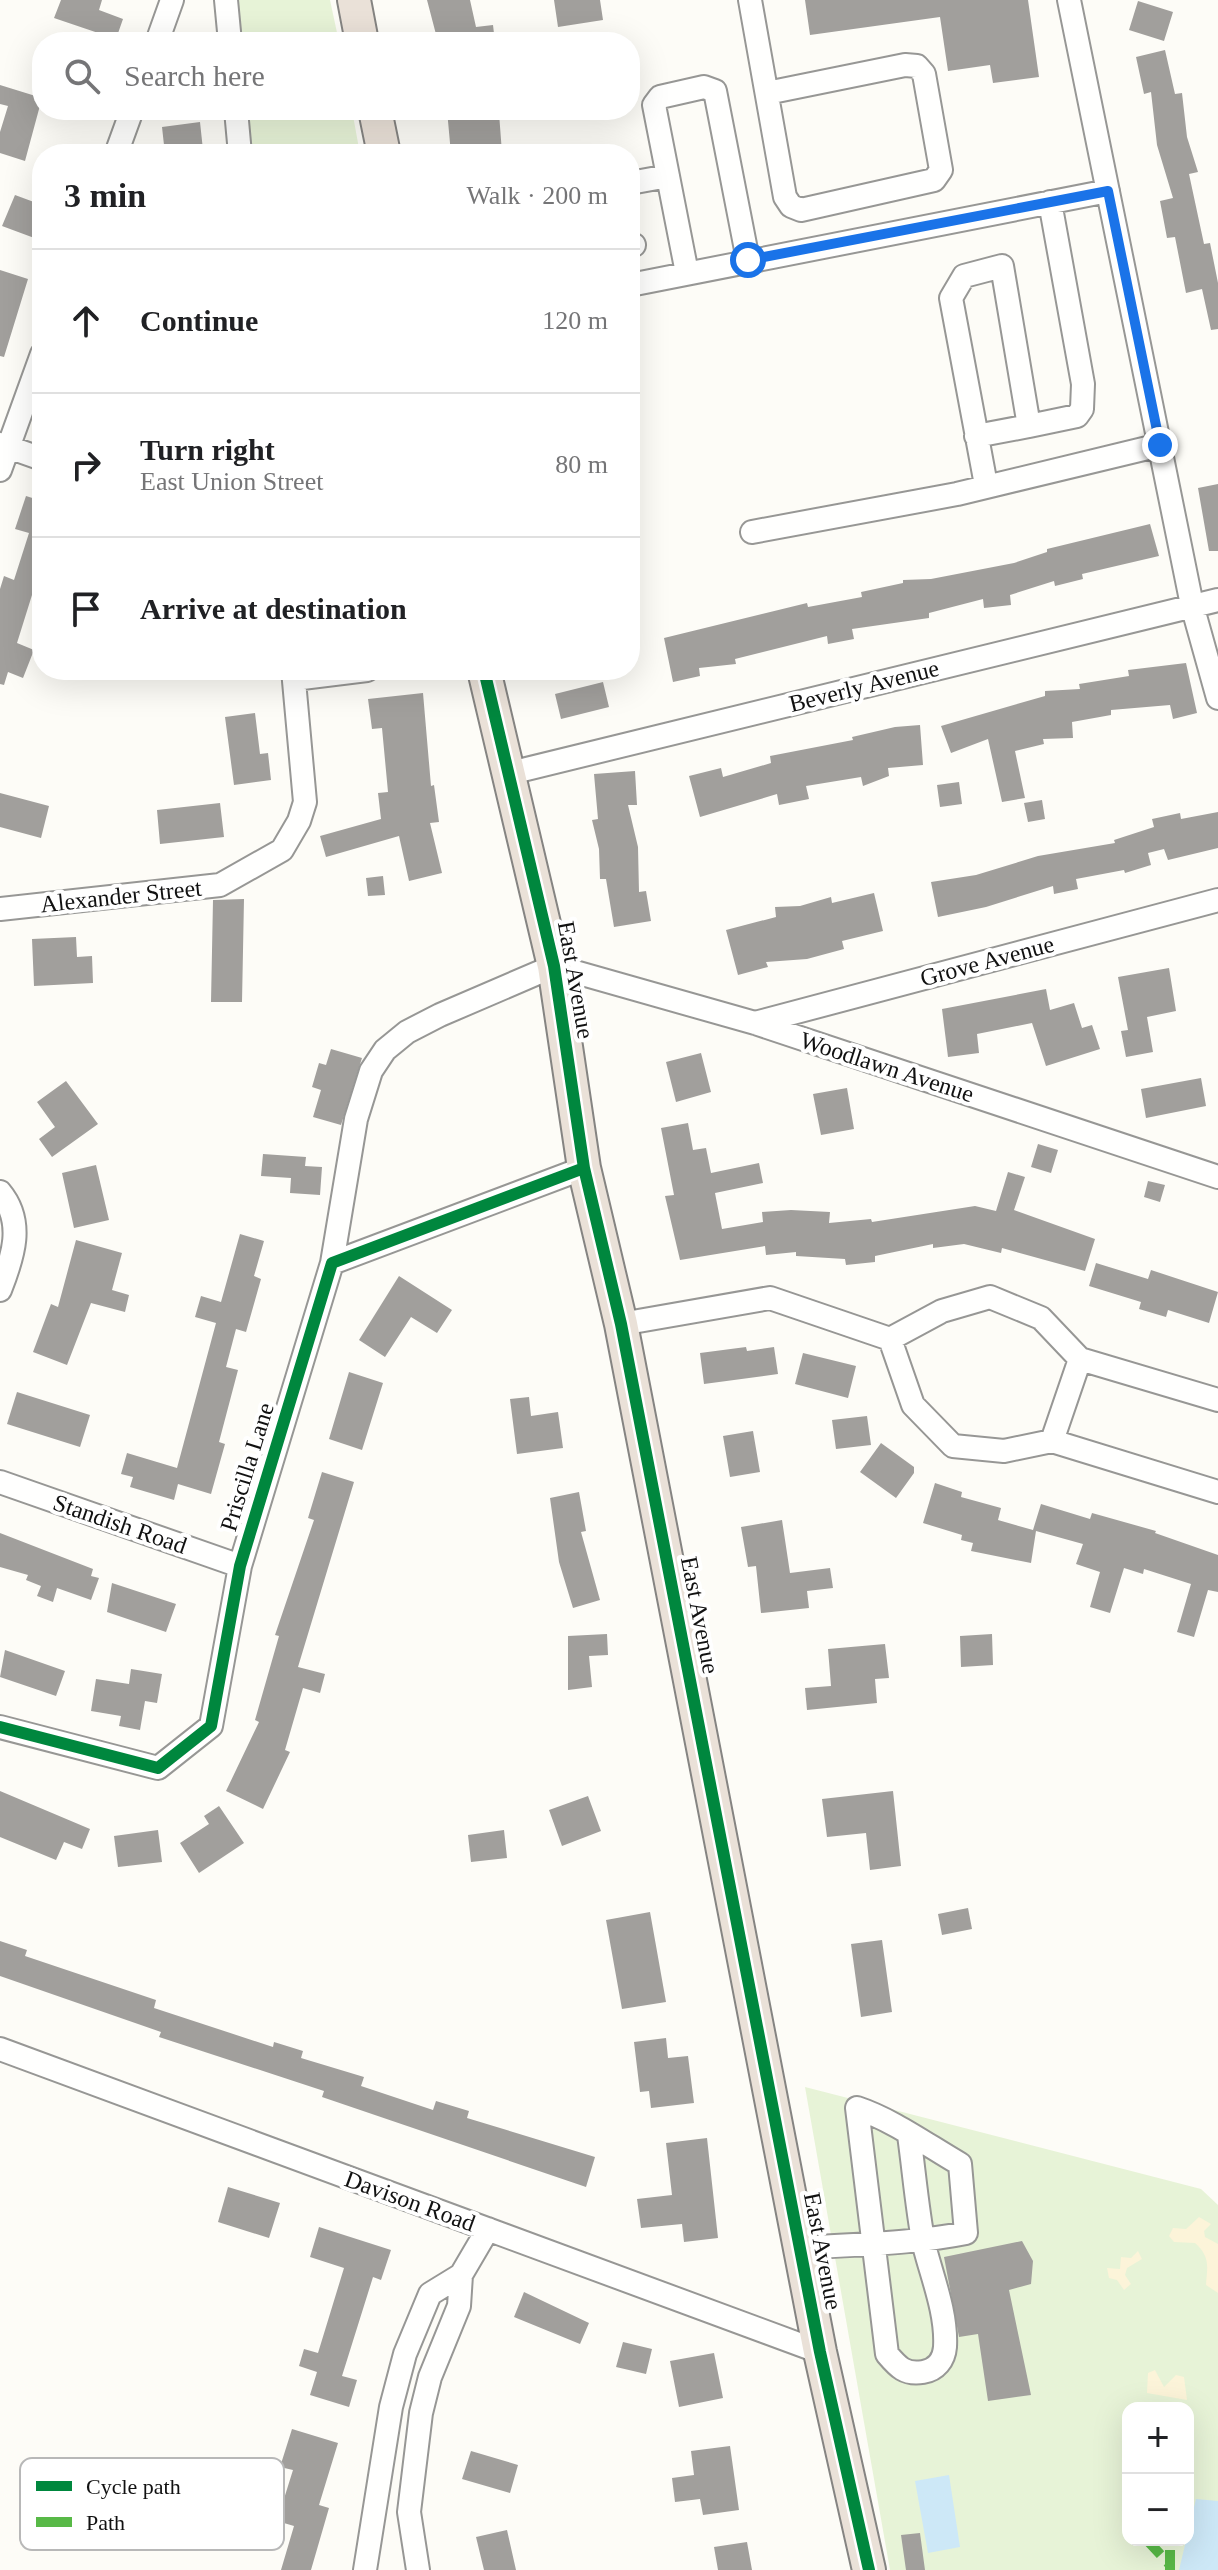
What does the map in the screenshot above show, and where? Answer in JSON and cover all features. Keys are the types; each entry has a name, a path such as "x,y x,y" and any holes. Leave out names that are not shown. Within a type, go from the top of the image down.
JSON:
{"highway":[{"path":"354,0 360,32"},
{"path":"377,120 382,144"},
{"name":"East Avenue","path":"487,680 554,966 584,1168 621,1324 820,2352 869,2570"}],"street":[{"path":"161,32 172,0"},
{"path":"226,0 229,32"},
{"path":"750,0 785,197 791,206 801,210 934,180 941,170 924,74 917,66 905,65 767,93"},
{"path":"1069,0 1192,605 1218,698"},
{"path":"687,273 654,105 660,97 704,87 715,91 748,260"},
{"path":"120,144 128,120"},
{"path":"237,120 239,144"},
{"path":"640,181 668,176"},
{"path":"640,283 1108,191"},
{"path":"976,436 1077,416 1082,409 1083,384 1050,202"},
{"path":"986,485 951,298 964,276 976,271 1002,266 1029,426"},
{"path":"0,470 4,446 32,378"},
{"path":"752,532 986,485 1160,445"},
{"path":"4,446 32,456"},
{"name":"Beverly Avenue","path":"510,773 1218,600"},
{"name":"Alexander Street","path":"0,909 220,885 282,850 299,821 305,802 294,680"},
{"name":"Grove Avenue","path":"755,1023 1218,900"},
{"name":"Woodlawn Avenue","path":"554,966 755,1023 1218,1177"},
{"name":"Priscilla Lane","path":"0,1727 158,1768 211,1726 240,1566 332,1263 356,1119 371,1071 385,1050 407,1032 554,966"},
{"path":"332,1263 584,1168"},
{"path":"0,1192 6,1199 18,1234 0,1290"},
{"path":"621,1324 770,1298 890,1339 942,1311 990,1297 1041,1318 1080,1359 1218,1400"},
{"path":"890,1339 913,1405 953,1446 1004,1451 1052,1441 1218,1492"},
{"path":"1052,1441 1080,1359"},
{"name":"Standish Road","path":"0,1482 240,1566"},
{"name":"Davison Road","path":"0,2049 820,2352"},
{"path":"800,2248 872,2243 924,2241 966,2233 960,2164 909,2135 857,2108 872,2243 887,2354 899,2369 914,2374 929,2371 942,2360 945,2346 942,2315 924,2241 909,2135"},
{"path":"418,2570 409,2512 421,2413 430,2377 459,2306 461,2275 488,2229"},
{"path":"365,2570 405,2354 430,2294 461,2275"},
{"path":"378,2488 411,2492"}],"green space":[{"path":"236,0 330,0 337,32 239,32"},
{"path":"248,120 354,120 358,144 251,144"},
{"path":"805,2087 1201,2189 1218,2205 1218,2570 890,2570"}],"sand":[{"path":"1199,2217 1211,2224 1204,2231 1205,2237 1218,2244 1218,2293 1206,2285 1207,2263 1200,2248 1195,2243 1174,2242 1169,2236 1173,2228 1186,2229"},
{"path":"1138,2251 1142,2259 1127,2268 1125,2275 1131,2284 1124,2290 1117,2280 1109,2278 1107,2268 1120,2269 1121,2257 1131,2258"},
{"path":"1155,2370 1164,2387 1176,2375 1184,2377 1187,2400 1147,2393 1148,2373"}],"water":[{"path":"949,2475 960,2547 928,2553 915,2481"},
{"path":"1196,2499 1218,2501 1218,2570 1179,2570 1185,2546 1194,2546"}],"building":[{"path":"61,0 102,0 99,10 123,19 118,32 95,32 54,18"},
{"path":"427,0 470,0 476,27 493,25 494,32 435,32"},
{"path":"554,0 600,0 603,20 558,27"},
{"path":"805,0 1028,0 1039,77 993,83 990,65 948,71 940,17 810,35"},
{"path":"1138,1 1173,12 1164,41 1129,30"},
{"path":"1165,50 1175,94 1182,93 1187,137 1198,172 1189,174 1204,244 1210,243 1218,283 1218,329 1211,330 1202,289 1186,293 1175,237 1167,238 1160,201 1173,198 1157,145 1151,92 1144,94 1136,57"},
{"path":"0,85 32,95 32,120 36,120 25,161 0,153 0,132 8,106 0,104"},
{"path":"448,120 500,120 501,144 450,144"},
{"path":"200,122 202,144 164,144 162,127"},
{"path":"15,195 32,201 32,237 2,226"},
{"path":"0,270 28,279 4,357 0,356"},
{"path":"1218,484 1218,551 1209,551 1198,488"},
{"path":"26,496 32,498 32,595 17,643 32,649 32,655 23,678 8,672 4,685 0,684 0,589 4,576 14,580 29,533 15,529"},
{"path":"1150,524 1159,556 1082,574 1083,579 1055,586 1054,581 1010,595 1011,605 984,608 983,599 929,613 929,618 852,629 854,639 828,644 827,636 735,659 736,664 699,668 700,676 673,682 664,638 807,603 808,607 862,597 861,592 903,583 903,580 931,579 1014,563 1047,552 1047,549"},
{"path":"1186,663 1197,713 1173,719 1170,705 1111,710 1111,715 1072,722 1073,738 1043,739 1044,744 1015,751 1025,798 1002,802 988,739 951,753 941,726 1045,696 1045,691 1080,689 1079,684 1129,676 1128,670"},
{"path":"603,682 609,707 561,719 555,694"},
{"path":"423,693 431,786 434,785 439,822 430,823 442,873 409,881 399,836 326,857 320,836 381,819 378,793 388,792 382,728 372,729 368,699"},
{"path":"255,713 260,754 268,753 271,780 234,785 225,717"},
{"path":"920,725 923,765 888,768 889,776 863,786 861,777 806,786 809,799 779,805 777,794 700,817 689,776 721,768 723,777 771,763 770,756 853,740 852,737 895,727"},
{"path":"635,771 637,805 628,805 638,847 639,892 646,891 651,921 614,927 606,879 600,879 599,849 592,820 598,819 594,774"},
{"path":"959,782 962,804 940,807 937,785"},
{"path":"0,793 49,806 41,838 0,827"},
{"path":"1042,800 1045,819 1028,822 1024,803"},
{"path":"220,803 224,837 160,844 157,810"},
{"path":"1218,812 1218,848 1168,860 1164,849 1148,853 1151,865 1125,873 1124,870 1076,879 1078,889 1054,894 1053,886 986,907 938,917 931,882 976,875 1038,856 1115,843 1114,840 1154,827 1152,819 1180,813 1181,819"},
{"path":"383,876 385,895 368,896 366,878"},
{"path":"874,893 883,931 842,941 844,949 807,959 766,962 768,967 738,975 726,930 776,917 775,907 800,906 831,897 832,903"},
{"path":"244,899 242,1002 211,1002 213,900"},
{"path":"76,937 77,957 92,956 93,983 34,986 32,939"},
{"path":"1169,968 1176,1011 1147,1017 1153,1052 1126,1057 1121,1031 1128,1030 1118,977"},
{"path":"1046,989 1050,1010 1074,1003 1082,1028 1092,1025 1100,1049 1046,1066 1032,1023 977,1034 979,1053 948,1057 942,1009"},
{"path":"331,1049 362,1058 341,1125 313,1117 321,1090 312,1087 319,1063 326,1065"},
{"path":"701,1053 711,1092 676,1102 666,1062"},
{"path":"1201,1078 1206,1106 1146,1118 1141,1089"},
{"path":"66,1081 98,1124 52,1157 39,1139 55,1127 37,1102"},
{"path":"847,1088 854,1129 821,1135 813,1094"},
{"path":"688,1123 693,1150 706,1148 711,1173 759,1163 763,1183 715,1193 722,1229 763,1222 762,1212 791,1210 830,1212 829,1223 871,1219 872,1222 975,1206 996,1211 1008,1172 1025,1177 1014,1210 1095,1239 1085,1271 1002,1248 1001,1253 964,1244 933,1248 933,1244 875,1256 875,1262 846,1265 845,1259 796,1256 796,1252 766,1255 765,1246 680,1260 665,1196 674,1195 661,1128"},
{"path":"1038,1144 1058,1150 1051,1173 1031,1167"},
{"path":"263,1154 306,1157 305,1166 322,1167 320,1195 290,1193 291,1178 261,1176"},
{"path":"96,1165 109,1220 74,1228 62,1173"},
{"path":"1148,1181 1165,1185 1160,1202 1144,1197"},
{"path":"240,1234 264,1241 254,1276 261,1279 246,1332 236,1329 226,1367 238,1370 219,1442 225,1444 211,1494 178,1484 174,1500 130,1487 133,1477 121,1474 127,1453 177,1468 216,1323 195,1317 201,1296 221,1302"},
{"path":"76,1240 122,1253 112,1290 129,1295 125,1312 91,1303 67,1365 33,1352 51,1304 58,1307"},
{"path":"1096,1263 1148,1279 1151,1270 1218,1292 1209,1323 1168,1310 1166,1317 1139,1309 1141,1302 1089,1286"},
{"path":"399,1276 452,1310 437,1333 411,1317 385,1357 359,1340"},
{"path":"746,1347 747,1351 774,1347 778,1374 704,1384 700,1353"},
{"path":"803,1353 856,1366 848,1398 795,1384"},
{"path":"349,1372 383,1383 362,1450 329,1439"},
{"path":"17,1392 90,1415 80,1447 7,1424"},
{"path":"529,1397 531,1416 558,1412 563,1448 517,1454 510,1399"},
{"path":"867,1416 871,1445 836,1449 832,1420"},
{"path":"753,1431 760,1472 730,1477 723,1436"},
{"path":"881,1443 914,1467 914,1473 896,1498 860,1472"},
{"path":"322,1472 354,1482 298,1667 325,1674 320,1693 303,1688 285,1750 290,1752 263,1809 226,1791 259,1722 255,1720 279,1636 275,1635 314,1520 308,1518"},
{"path":"935,1483 962,1492 961,1497 1001,1508 998,1520 1033,1530 1041,1504 1090,1519 1092,1513 1156,1531 1218,1555 1218,1592 1208,1590 1194,1637 1177,1632 1191,1584 1144,1569 1143,1574 1124,1568 1110,1613 1090,1607 1100,1572 1076,1564 1083,1544 1036,1531 1031,1563 971,1551 973,1543 961,1540 962,1535 923,1523"},
{"path":"579,1492 586,1531 581,1532 600,1600 573,1608 559,1562 550,1498"},
{"path":"782,1520 790,1573 830,1568 833,1588 807,1591 809,1608 761,1613 756,1566 748,1567 741,1527"},
{"path":"0,1533 93,1569 91,1576 99,1578 91,1600 57,1588 53,1602 37,1596 41,1586 26,1580 28,1575 0,1567"},
{"path":"112,1583 176,1604 166,1632 107,1612"},
{"path":"607,1634 608,1655 589,1656 592,1687 568,1690 568,1636"},
{"path":"992,1634 993,1665 961,1667 960,1636"},
{"path":"885,1644 889,1678 875,1679 877,1703 807,1710 805,1688 831,1686 828,1649"},
{"path":"5,1650 65,1671 56,1696 0,1677"},
{"path":"131,1669 162,1674 157,1703 145,1701 140,1730 119,1726 121,1716 91,1711 96,1679 129,1684"},
{"path":"0,1791 90,1829 82,1849 64,1842 56,1860 0,1837"},
{"path":"893,1791 901,1866 870,1870 866,1833 827,1837 822,1799"},
{"path":"588,1796 601,1831 562,1846 549,1810"},
{"path":"219,1806 244,1843 199,1873 180,1843 209,1824 204,1816"},
{"path":"158,1830 162,1862 118,1867 114,1836"},
{"path":"504,1830 507,1858 471,1862 468,1835"},
{"path":"968,1908 972,1929 942,1935 938,1914"},
{"path":"650,1912 666,2002 622,2009 606,1920"},
{"path":"882,1940 892,2012 861,2017 851,1944"},
{"path":"0,1941 27,1950 25,1956 156,2000 154,2008 273,2047 274,2042 303,2051 301,2058 364,2077 361,2086 433,2110 436,2101 469,2111 467,2118 595,2157 586,2187 322,2097 324,2091 159,2037 161,2032 0,1976"},
{"path":"666,2038 668,2058 688,2056 694,2103 651,2108 649,2091 640,2092 634,2042"},
{"path":"707,2138 718,2238 684,2242 682,2224 641,2228 637,2199 672,2195 666,2143"},
{"path":"228,2187 280,2203 269,2238 218,2222"},
{"path":"319,2227 391,2250 381,2280 373,2277 342,2376 357,2380 349,2407 310,2395 317,2372 299,2366 304,2349 318,2353 344,2268 310,2257"},
{"path":"1022,2241 1033,2261 1031,2284 1009,2290 1031,2395 988,2401 978,2334 959,2337 944,2257"},
{"path":"524,2292 589,2323 580,2344 514,2317"},
{"path":"623,2342 652,2349 646,2374 616,2367"},
{"path":"714,2353 723,2398 679,2407 670,2361"},
{"path":"292,2429 338,2443 319,2505 329,2508 311,2570 281,2570 294,2526 284,2523 284,2499 293,2470 284,2468 283,2458"},
{"path":"730,2446 739,2510 703,2515 700,2499 675,2502 672,2478 694,2475 691,2451"},
{"path":"471,2451 518,2465 510,2493 462,2479"},
{"path":"507,2530 516,2570 484,2570 476,2537"},
{"path":"920,2533 925,2570 906,2570 901,2535"},
{"path":"747,2542 752,2570 718,2570 714,2547"}],"marked path":[{"path":"1153,2546 1170,2565"},
{"path":"1170,2546 1170,2570"}],"cycle path":[{"path":"486,680 554,966 584,1168 621,1324 820,2352 869,2570"},
{"path":"0,1727 158,1768 211,1726 240,1566 332,1263 584,1168"}],"route":[{"path":"748,260 1108,191 1160,445"}]}
